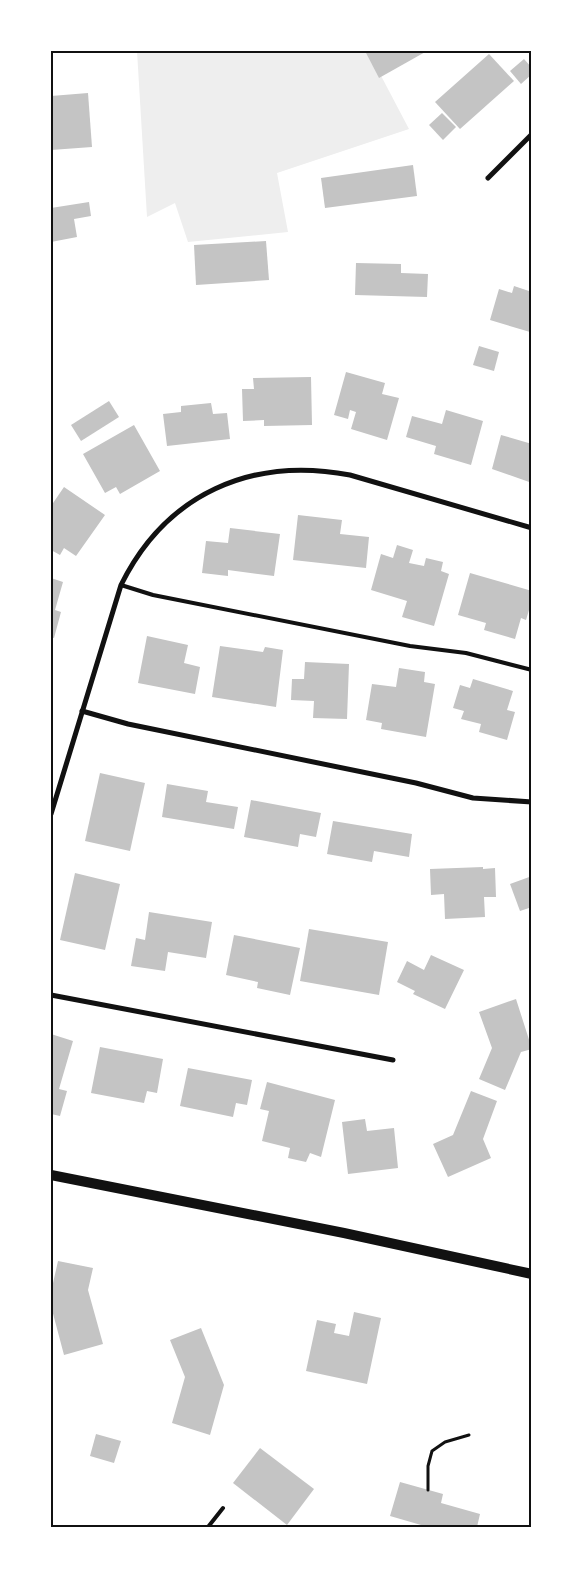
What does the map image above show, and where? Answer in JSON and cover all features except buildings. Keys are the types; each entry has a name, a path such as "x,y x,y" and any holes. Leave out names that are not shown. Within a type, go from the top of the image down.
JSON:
{"main road":[{"path":"51,1175 344,1233 532,1274"}],"street":[{"path":"488,178 532,134"},
{"path":"51,814 121,585 137,556 162,527 180,511 217,489 268,471 326,471 350,475 532,528"},
{"path":"82,711 128,724 416,783 473,798 532,802"},
{"path":"51,995 393,1060"}],"lane":[{"path":"121,585 153,595 401,644 466,653 532,670"},
{"path":"208,1527 224,1508"}],"path":[{"path":"428,1490 428,1466 432,1451 445,1442 469,1435"}],"shaded area":[{"path":"137,51 368,51 409,129 277,173 288,232 188,242 175,203 147,217"}]}
